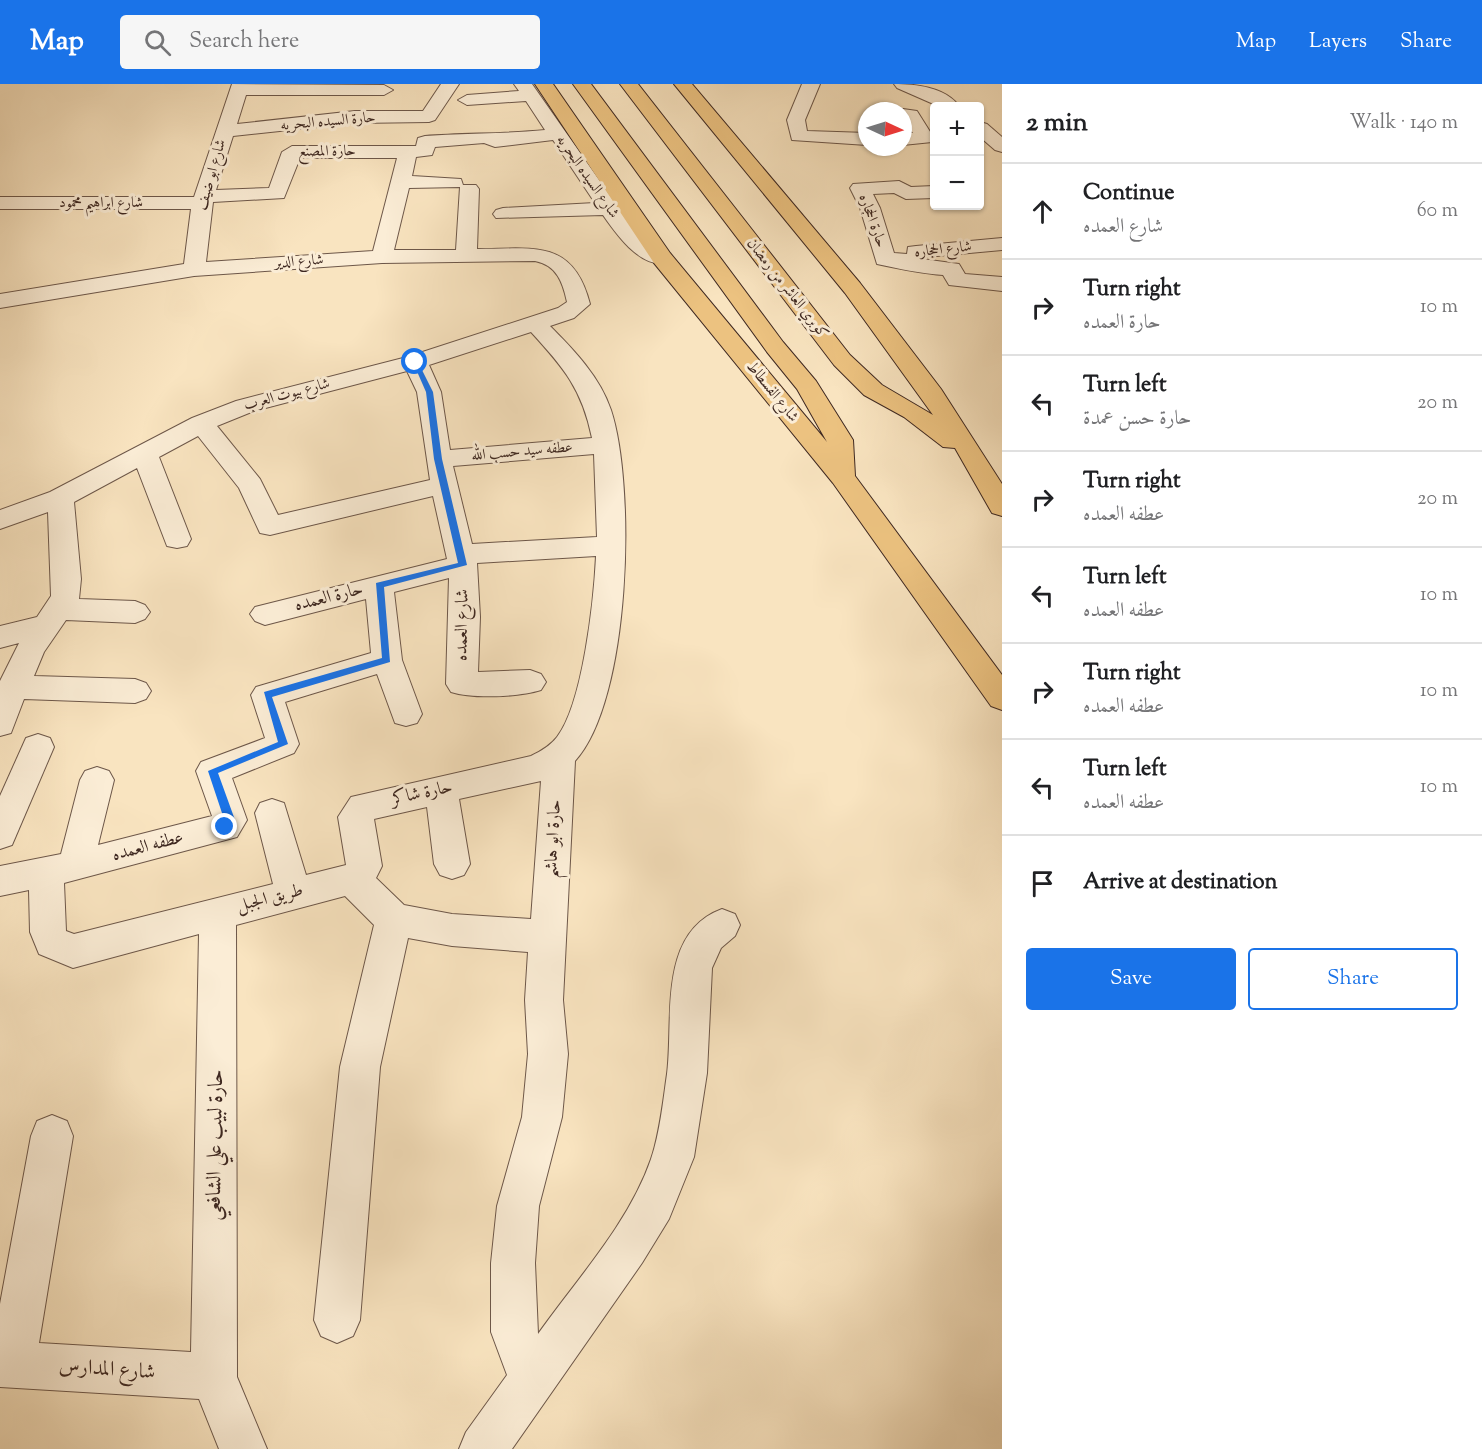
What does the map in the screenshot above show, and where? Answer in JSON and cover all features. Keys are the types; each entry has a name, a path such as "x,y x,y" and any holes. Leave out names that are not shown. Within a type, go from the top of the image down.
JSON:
{"main road":[{"path":"582,84 775,347 807,386 840,440 842,477"},
{"name":"كوبري العاشر من رمضان","path":"629,84 842,360 873,390 913,412 977,461"},
{"path":"683,84 862,300 977,461 1002,507"},
{"name":"شارع الفسطاط","path":"533,88 662,258 842,477 1002,698"}],"street":[{"name":"حارة السيده البحريه","path":"225,131 355,117 429,116 450,84"},
{"path":"811,84 796,120 799,136 858,139"},
{"path":"903,84 944,102"},
{"path":"240,87 385,90"},
{"name":"شارع ابو ضيف","path":"194,269 203,200 240,87"},
{"path":"466,100 533,88"},
{"name":"شارع السيده البحريه","path":"533,88 559,134 627,234 644,249 662,258"},
{"path":"912,108 930,105"},
{"path":"382,257 401,183 423,131 402,130 404,117"},
{"path":"912,117 925,138 912,138"},
{"path":"984,131 1002,145"},
{"name":"حارة المصنع","path":"203,200 278,194 292,152 417,147 487,137 495,141 559,134"},
{"name":"حارة الحجاره","path":"885,259 870,208 860,188 881,179 902,187 906,193 930,192"},
{"path":"401,183 461,186 466,255"},
{"name":"شارع ابراهيم محمود","path":"0,203 203,200"},
{"path":"503,214 610,208"},
{"path":"543,211 546,256"},
{"name":"شارع الحجاره","path":"885,259 899,254 1002,244"},
{"name":"شارع الدير","path":"0,301 194,269 382,257 546,256"},
{"name":"شارع بيوت العرب","path":"0,520 60,498 201,423 244,406 415,362 572,311 579,304 561,263 546,256"},
{"path":"885,259 905,260 910,266 951,269 956,278 960,280 1002,284"},
{"path":"535,323 585,379 599,410 606,445 610,511 604,639 584,711 573,741 559,757"},
{"name":"شارع العمده","path":"415,362 429,392 441,472 462,560 465,617 462,684 530,681"},
{"name":"عطفه سيد حسب الله","path":"201,423 250,485 270,526 441,472 606,445"},
{"path":"144,452 177,539"},
{"path":"0,724 13,687 31,648 66,597 67,579 60,498"},
{"name":"حارة العمده","path":"265,614 379,585 462,560 609,546"},
{"path":"379,585 387,660 406,714"},
{"path":"0,637 52,617 135,612"},
{"name":"عطفه العمده","path":"60,869 225,827 230,820 213,771 283,744 267,695 387,660"},
{"path":"13,687 135,691"},
{"path":"3,819 38,747"},
{"name":"حارة شاكر","path":"356,882 364,866 354,824 357,812 363,807 539,768 559,757"},
{"name":"حارة ابو هاشم","path":"533,1381 514,1332 513,1263 518,1206 528,1161 542,1117 548,1054 544,1000 559,757"},
{"name":"طريق الجبل","path":"97,780 60,869 48,932 52,942 73,951 293,893 347,880 356,882"},
{"path":"441,790 452,864"},
{"path":"272,813 293,893"},
{"path":"0,881 60,869"},
{"path":"356,882 394,918 463,930 548,937"},
{"name":"حارة لبيب علي الشافعي","path":"214,1377 218,912"},
{"path":"337,1320 360,1067 394,918"},
{"path":"483,1449 627,1248 654,1204 675,1146 687,1073 693,968 698,951 708,936 722,925"},
{"path":"6,1364 52,1136"},
{"name":"شارع المدارس","path":"6,1364 214,1377"},
{"path":"214,1377 243,1449"}],"route":[{"path":"225,827 230,820 212,776 213,771 283,744 267,695 387,660 379,585 463,565 438,459 437,438 429,392 415,362"}]}
